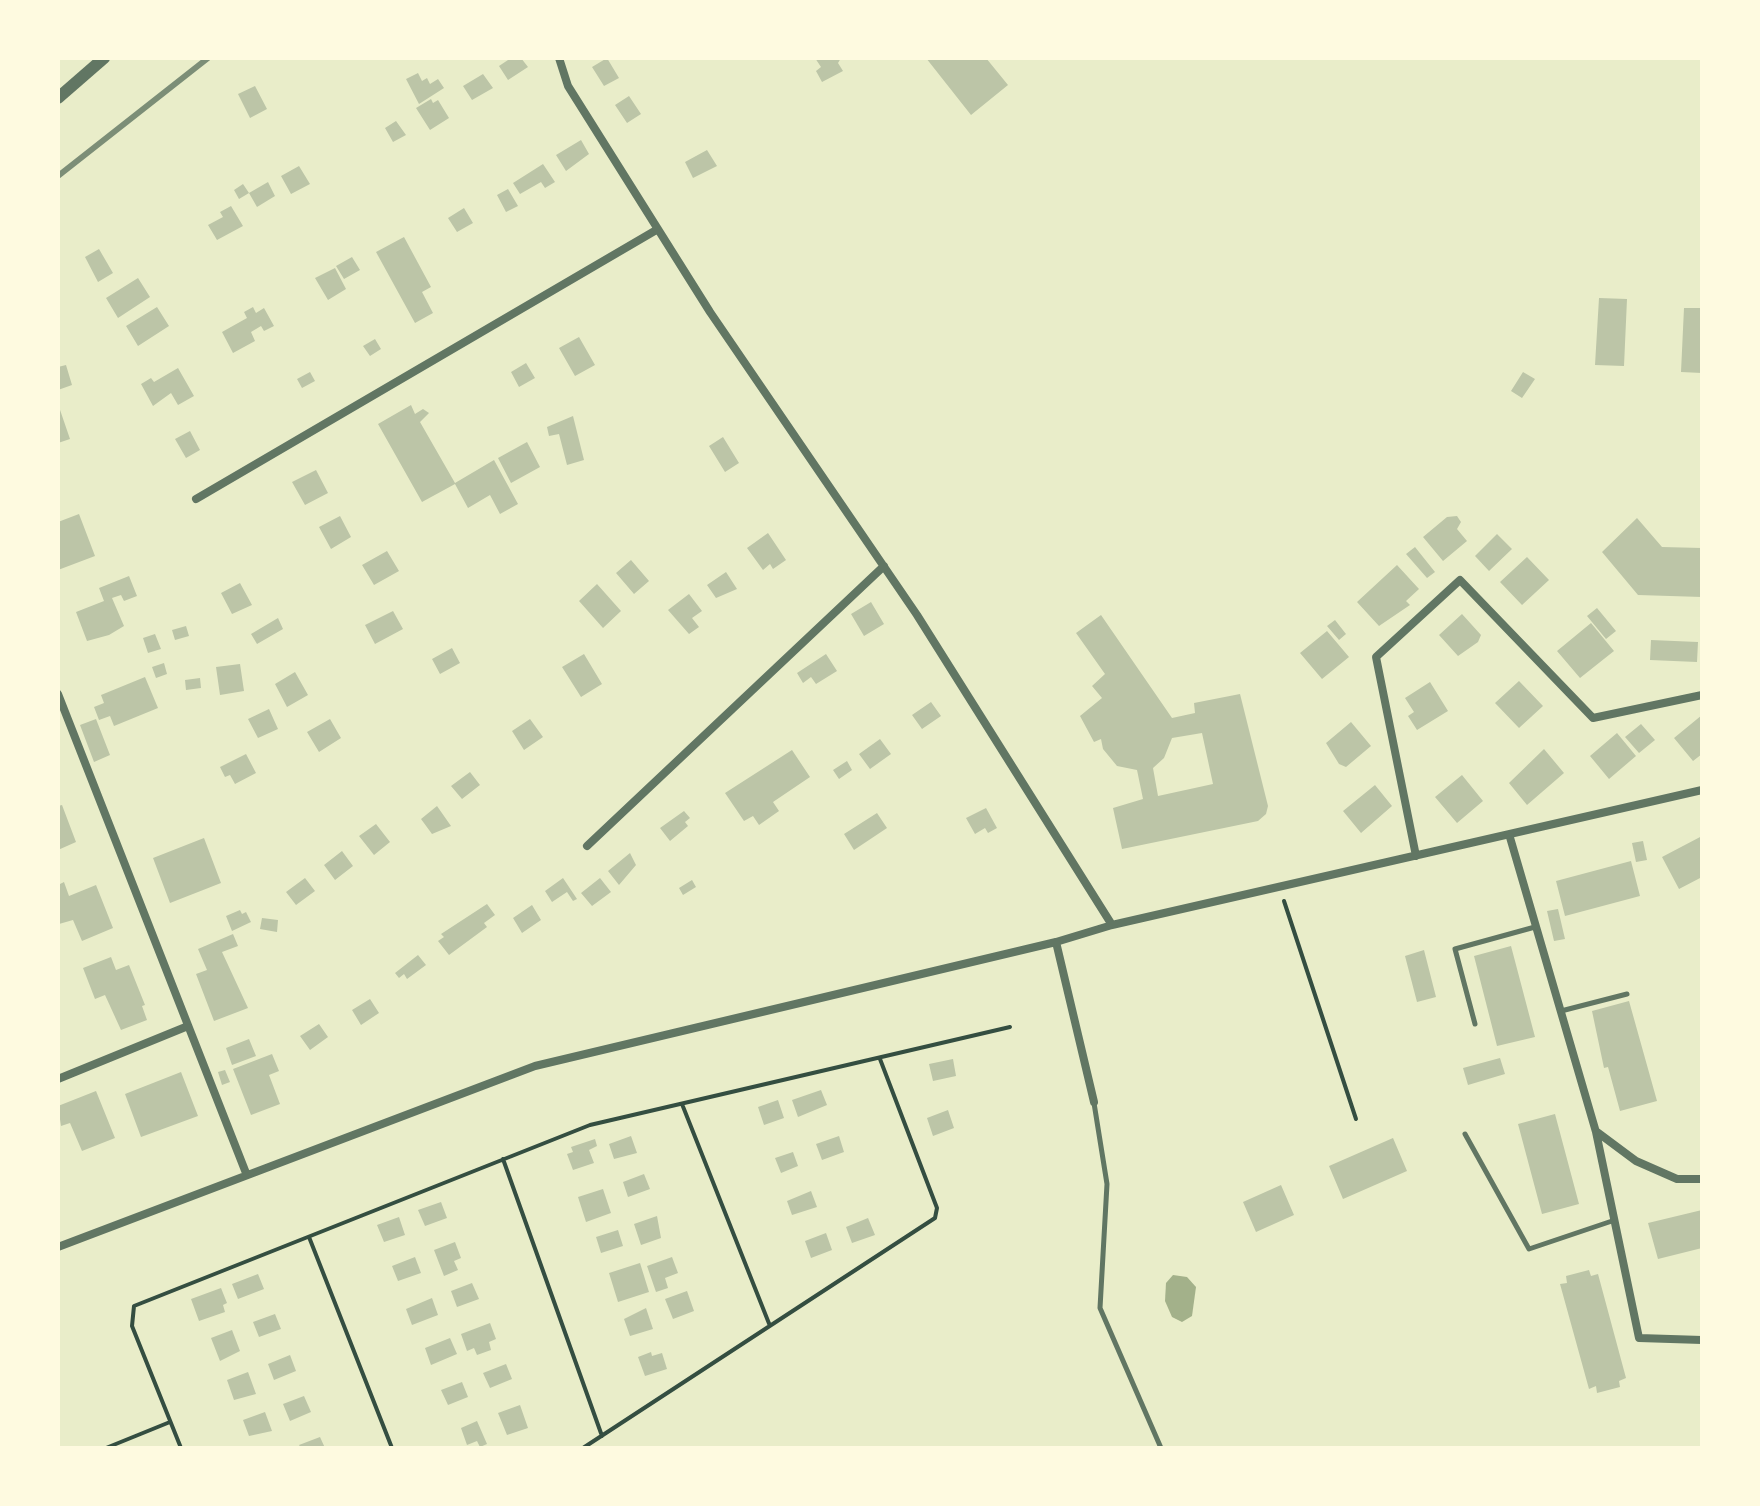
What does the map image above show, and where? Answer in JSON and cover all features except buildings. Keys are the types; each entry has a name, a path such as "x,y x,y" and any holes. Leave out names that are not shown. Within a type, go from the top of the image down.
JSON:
{"street":[{"path":"58,98 104,58"},
{"path":"559,58 568,86 710,312 884,566 1112,925"},
{"path":"196,499 658,229"},
{"path":"587,846 884,566"},
{"path":"1416,856 1376,657 1460,580 1593,718 1702,695"},
{"path":"58,694 246,1173"},
{"path":"58,1247 246,1173 535,1066 1056,942 1112,925 1702,790"},
{"path":"1509,834 1596,1132 1639,1338 1702,1340"},
{"path":"1056,942 1094,1102"},
{"path":"58,1079 188,1026"},
{"path":"1596,1132 1650,1167 1677,1179 1702,1179"}],"lane":[{"path":"1475,1024 1455,949 1535,927"},
{"path":"1560,1012 1627,994"},
{"path":"1094,1102 1107,1184 1100,1308 1161,1448"},
{"path":"1465,1134 1529,1249 1615,1220"}],"path":[{"path":"1279,887 1356,1119"},
{"path":"181,1448 132,1326 134,1306 590,1125 1010,1027"},
{"path":"583,1448 935,1218 937,1208 880,1059"},
{"path":"682,1104 770,1326"},
{"path":"503,1159 602,1436"},
{"path":"309,1237 392,1448"},
{"path":"106,1448 171,1422"}],"shaded area":[{"path":"1173,1275 1187,1277 1196,1287 1192,1316 1182,1322 1172,1317 1165,1301 1166,1283"}],"railway":[{"path":"58,176 208,58"}]}
